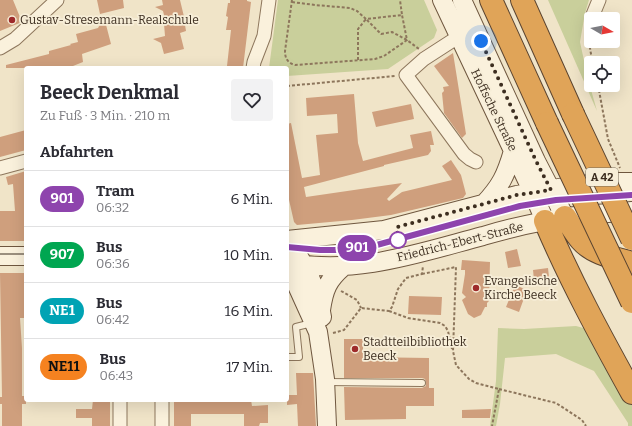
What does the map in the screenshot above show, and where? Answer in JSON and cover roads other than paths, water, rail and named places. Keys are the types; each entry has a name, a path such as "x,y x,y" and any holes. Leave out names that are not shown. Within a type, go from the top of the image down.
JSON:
{"highway":[{"name":"A 42","path":"491,0 547,123 632,302"},
{"name":"A 42","path":"522,0 573,114 632,239"},
{"path":"555,219 588,246 603,254 632,263"},
{"path":"555,219 556,248 590,317 632,393"}],"street":[{"path":"0,48 15,39 57,0"},
{"path":"253,66 264,36 270,0"},
{"name":"Hoffsche Straße","path":"442,0 458,37 533,192 555,219"},
{"name":"Hoffsche Straße","path":"462,0 536,161 551,190 555,219"},
{"path":"595,12 599,0"},
{"path":"458,37 424,59 406,76 464,154 476,162"},
{"path":"482,205 495,193 503,179 513,151"},
{"path":"0,168 24,162"},
{"path":"289,241 384,230 533,192 609,182 629,182"},
{"name":"Friedrich-Ebert-Straße","path":"292,261 343,267 380,262 424,252 484,235 555,219 632,211"},
{"path":"289,243 297,253 292,261 294,279 321,322"},
{"path":"0,256 24,256"},
{"path":"327,426 325,381 318,332 327,285 333,275 343,267"},
{"path":"120,402 120,426"},
{"path":"162,402 162,426"}],"lane":[{"path":"289,357 299,357 296,327 321,322"},
{"path":"325,381 422,383"}],"tram line":[{"path":"289,246 320,250 339,250 373,246 520,206 556,200 632,195"},
{"name":"901","path":"289,247 339,250 373,246 520,206 556,200 632,195"},
{"path":"0,254 24,254"}],"place":[{"name":"Gustav-Stresemann-Realschule","path":"12,20"},
{"name":"Evangelische Kirche Beeck","path":"476,288"},
{"name":"Stadtteilbibliothek Beeck","path":"355,349"}]}
